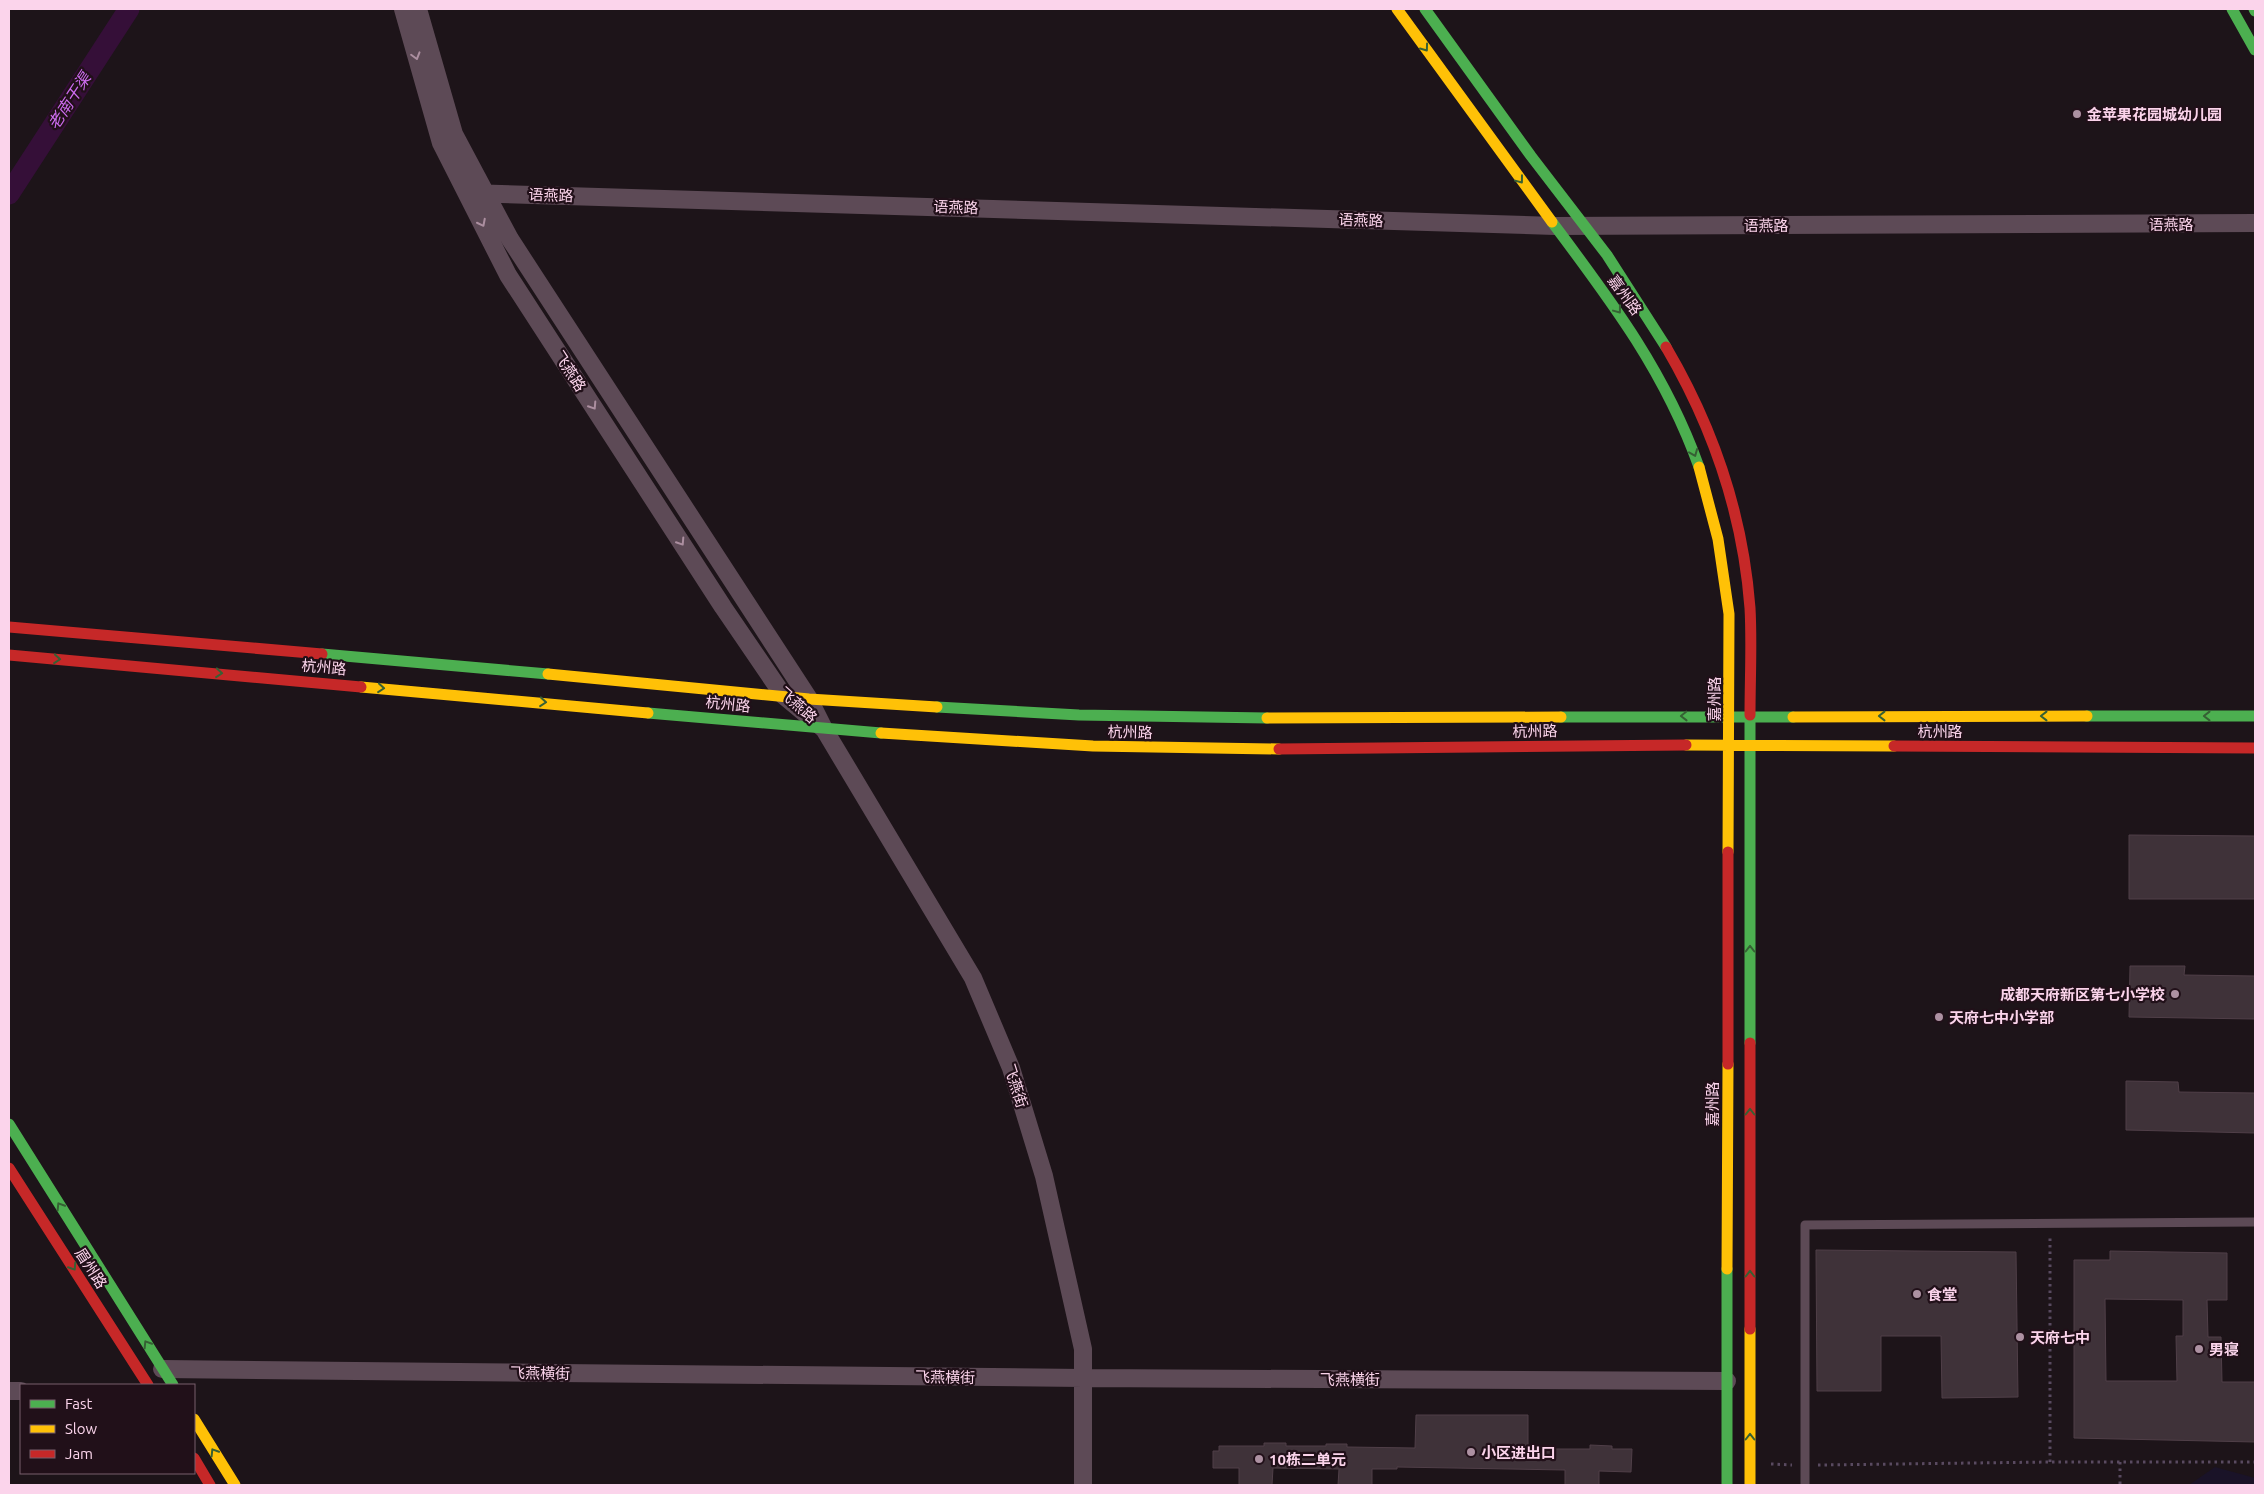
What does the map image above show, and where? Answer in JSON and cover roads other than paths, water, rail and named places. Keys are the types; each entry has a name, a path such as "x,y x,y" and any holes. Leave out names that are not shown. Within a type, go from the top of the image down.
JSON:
{"main road":[{"name":"嘉州路","path":"1397,9 1554,226 1628,323 1654,366 1681,419 1698,464 1711,508 1724,568 1729,614 1727,1485"},
{"path":"1425,9 1532,157 1586,225 1638,302 1677,366 1710,434 1729,488 1743,555 1750,609 1750,1485"},
{"path":"2232,9 2255,50"},
{"name":"杭州路","path":"9,627 810,699 1079,714 1228,717 1601,718 1729,715 2255,716"},
{"name":"杭州路","path":"9,655 824,728 1083,745 1234,749 1602,745 2255,748"},
{"path":"9,1124 172,1384"},
{"name":"眉州路","path":"9,1168 147,1384"},
{"path":"195,1421 235,1485"},
{"path":"195,1460 210,1485"}],"street":[{"name":"飞燕路","path":"403,9 441,143 508,275 782,695 824,728"},
{"name":"飞燕路","path":"418,9 454,134 510,239 810,699 824,728"},
{"name":"语燕路","path":"467,193 1554,226 2255,223"},
{"name":"飞燕街","path":"824,728 973,978 1011,1068 1047,1186 1083,1349 1083,1485"},
{"name":"飞燕横街","path":"162,1369 1083,1378 1727,1381"}],"lane":[{"path":"1805,1485 1805,1225 2255,1222"}],"waterway":[{"name":"老南干渠","path":"9,194 129,9"}],"place":[{"name":"金苹果花园城幼儿园","path":"2077,114"},
{"name":"成都天府新区第七小学校","path":"2175,994"},
{"name":"天府七中小学部","path":"1939,1017"},
{"name":"食堂","path":"1917,1294"},
{"name":"天府七中","path":"2020,1337"},
{"name":"男寝","path":"2199,1349"},
{"name":"小区进出口","path":"1471,1452"},
{"name":"10栋二单元","path":"1259,1459"}]}
